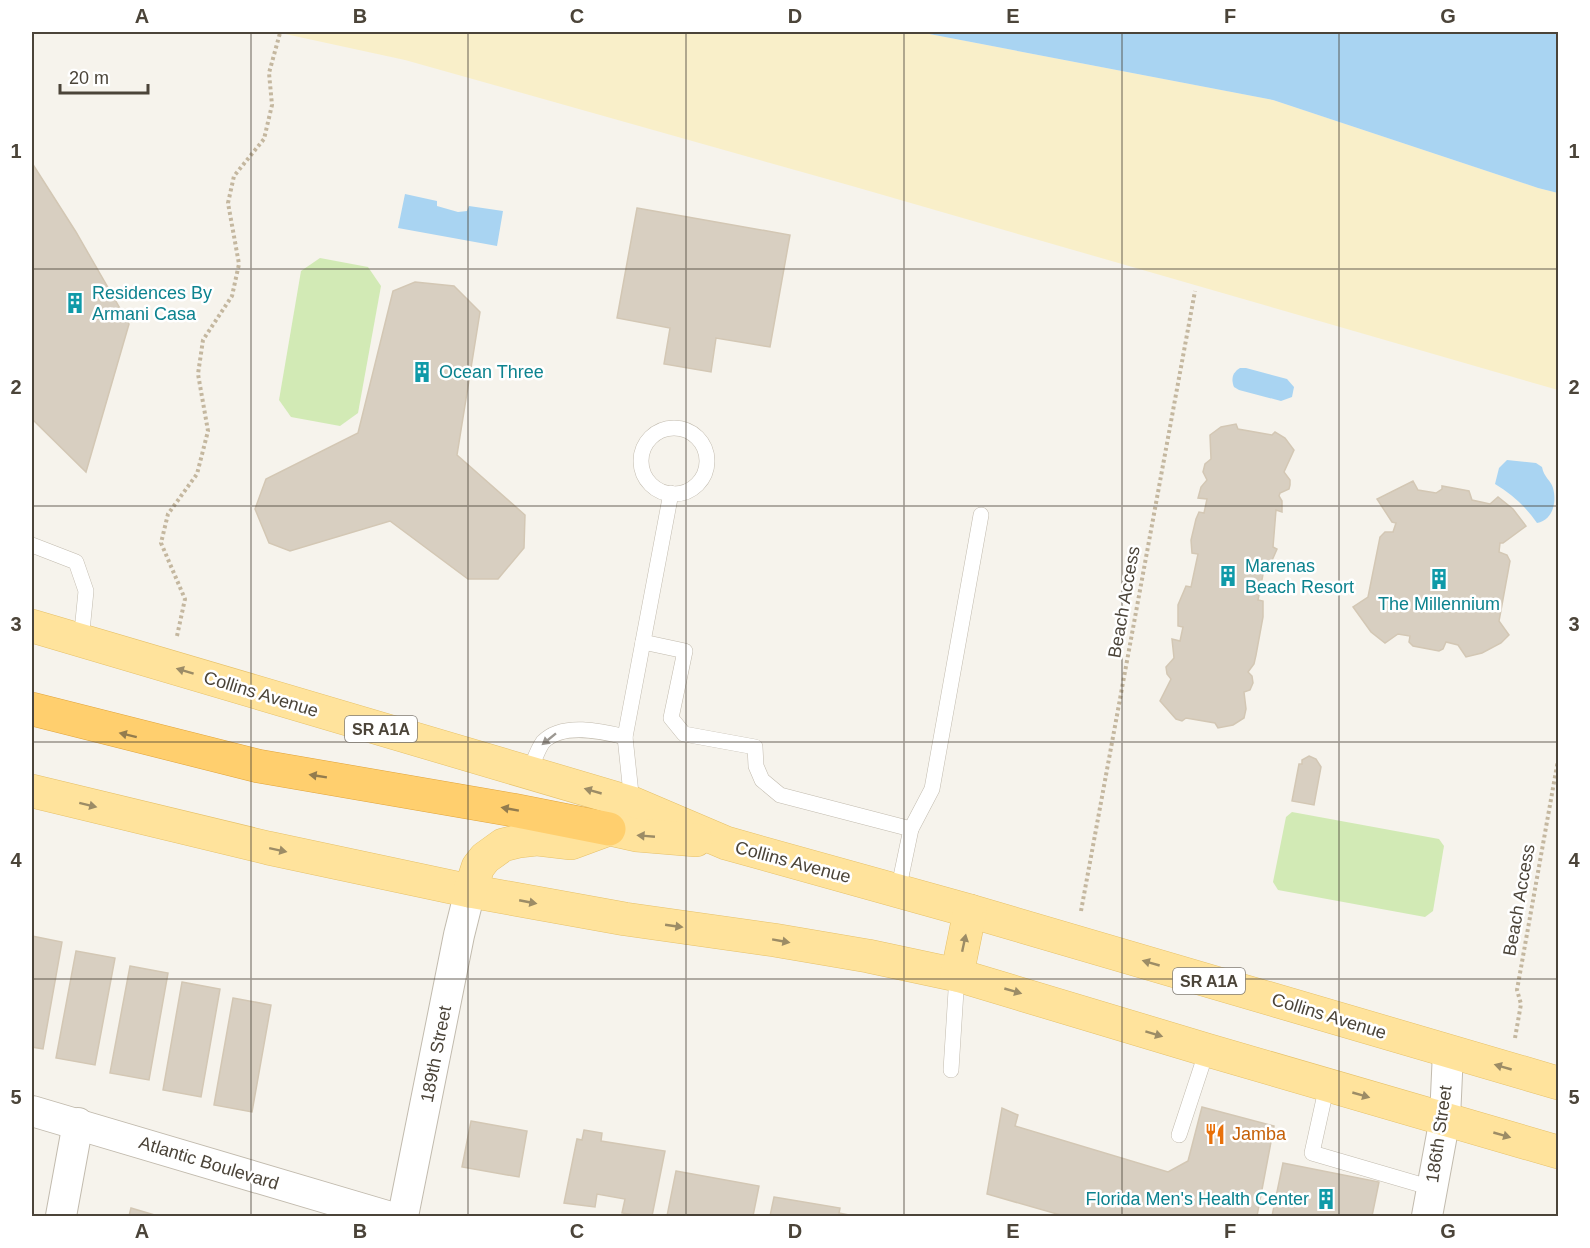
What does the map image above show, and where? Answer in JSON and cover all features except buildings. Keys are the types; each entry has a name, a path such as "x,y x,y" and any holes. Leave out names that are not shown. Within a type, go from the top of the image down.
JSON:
{"highway":[{"path":"32,709 258,766 539,814 609,829"}],"main road":[{"name":"Collins Avenue","path":"32,626 632,803 726,843 970,911 1558,1083"},
{"path":"32,791 257,846 470,891 626,919 868,956 957,975 1558,1152"},
{"path":"470,891 478,867 485,858 503,845 537,839 571,843 609,829 636,835 726,843"},
{"path":"957,975 970,911"}],"street":[{"name":"189th Street","path":"403,1216 470,891"},
{"name":"186th Street","path":"1430,1202 1445,1118 1448,1052"},
{"name":"Atlantic Boulevard","path":"32,1111 387,1216"},
{"path":"61,1216 78,1123"}],"lane":[{"path":"675,428 695,435 706,452 707,463 699,482 691,489 682,493 671,493 661,491 651,485 645,476 642,454 646,443 654,435 664,429 675,428"},
{"path":"632,803 625,737 671,493"},
{"path":"898,891 911,829 932,789 981,515"},
{"path":"32,545 76,562 86,591 81,641"},
{"path":"643,642 685,651 671,718 684,734 755,747 756,766 762,780 780,795 911,829"},
{"path":"529,773 542,743 557,732 597,730 625,737"},
{"path":"951,1070 957,975"},
{"path":"1179,1135 1207,1050"},
{"path":"1327,1085 1312,1153 1430,1202"}],"path":[{"path":"171,667 185,599 161,543 168,514 197,474 208,431 198,374 203,340 232,296 239,264 228,203 234,176 264,139 272,105 269,73 280,33"},
{"name":"Beach Access","path":"1079,918 1195,291"},
{"name":"Beach Access","path":"1514,1045 1521,1005 1517,990 1558,760"}],"green space":[{"path":"320,258 368,267 381,286 358,413 340,426 291,417 279,400 301,271"},
{"path":"1292,812 1439,839 1444,846 1433,911 1425,917 1278,890 1273,882 1286,817"}],"sand":[{"path":"276,32 919,32 1273,100 1558,193 1558,390 852,186 405,60"}],"water":[{"path":"919,32 1558,32 1558,193 1273,100"},
{"path":"405,194 437,201 437,206 458,212 467,211 469,206 503,211 497,246 398,228"},
{"path":"1240,368 1287,379 1294,387 1292,397 1281,401 1239,390 1234,387 1232,379"},
{"path":"1507,460 1536,463 1542,467 1554,493 1554,504 1547,518 1537,523 1518,501 1495,484 1499,468"}],"place":[{"name":"Residences By Armani Casa","path":"75,303"},
{"name":"Ocean Three","path":"422,372"},
{"name":"Marenas Beach Resort","path":"1228,576"},
{"name":"The Millennium","path":"1439,579"},
{"name":"Jamba","path":"1215,1134"},
{"name":"Florida Men's Health Center","path":"1326,1199"}]}
